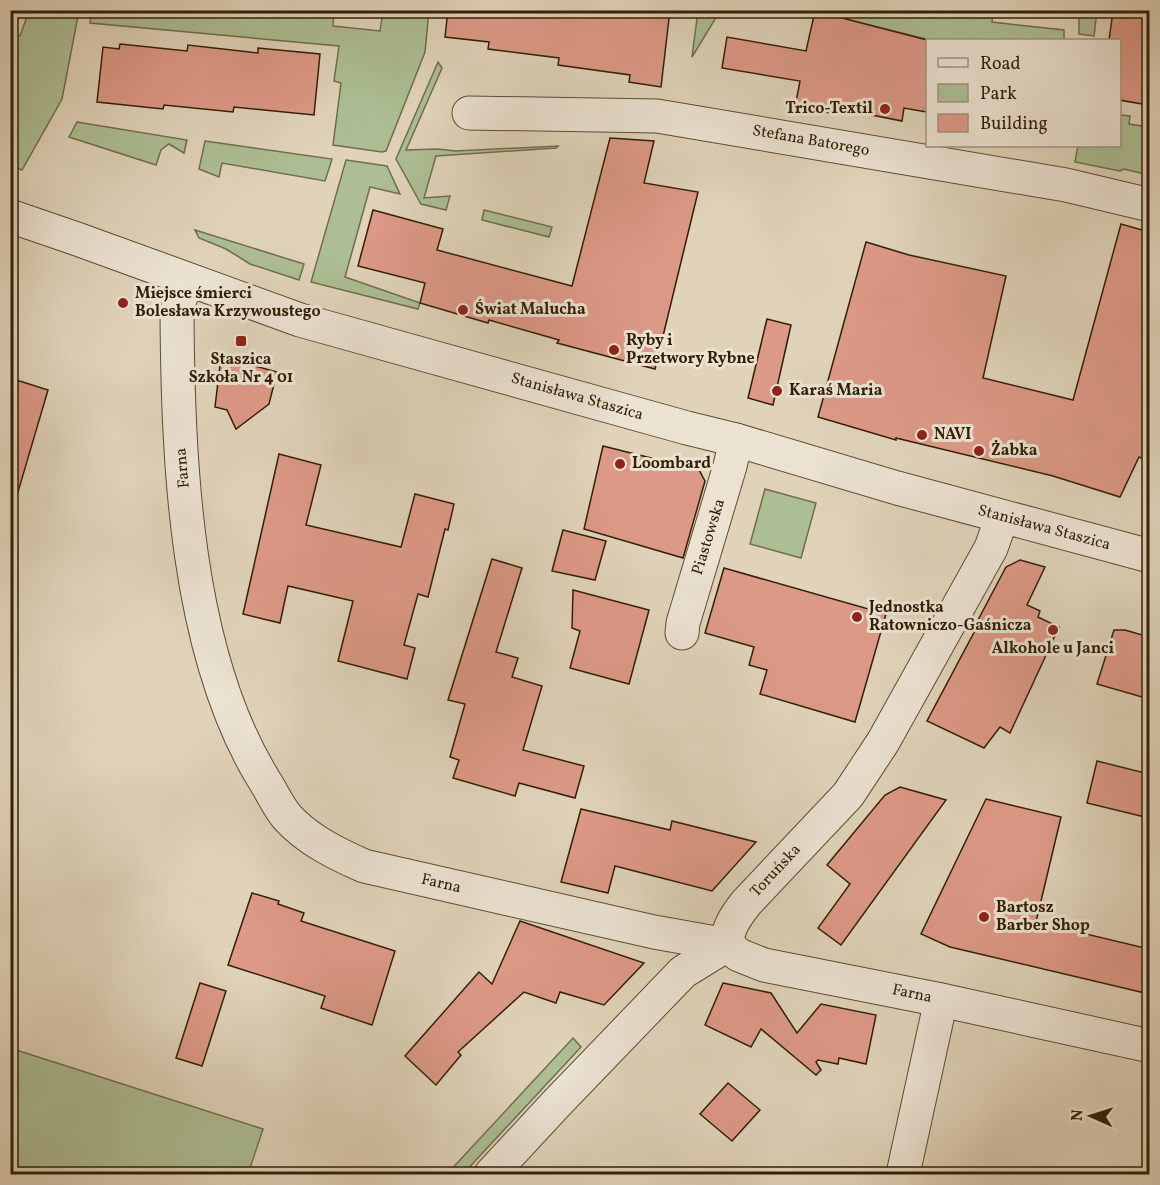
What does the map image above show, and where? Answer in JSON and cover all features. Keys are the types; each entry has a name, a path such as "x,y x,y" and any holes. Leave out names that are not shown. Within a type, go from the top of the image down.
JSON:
{"street":[{"name":"Stefana Batorego","path":"469,113 657,116 1066,185 1149,205"},
{"name":"Stanisława Staszica","path":"10,216 77,238 300,320 736,440 897,488 1149,556"},
{"name":"Farna","path":"188,280 177,313 178,404 196,583 215,667 232,716 252,762 287,817 313,839 339,855 364,866 654,932 727,945 739,955 764,964 1149,1046"},
{"name":"Piastowska","path":"682,633 682,623 736,440"},
{"name":"Toruńska","path":"727,945 727,935 734,919 746,903 848,795 883,742 991,548 1002,517"},
{"path":"491,1174 684,972 727,945"},
{"path":"903,1174 941,1000"}],"green space":[{"path":"92,10 160,15 161,10 334,11 333,26 380,31 383,11 429,11 425,52 386,151 382,152 333,145 341,83 334,81 339,46 90,23"},
{"path":"29,11 79,11 62,99 22,170 11,166 10,34 20,36"},
{"path":"698,11 720,11 692,57"},
{"path":"814,11 976,11 993,13 992,22 1064,30 1064,39 926,39"},
{"path":"1079,11 1097,11 1094,36 1079,34"},
{"path":"438,62 442,68 406,150 455,151 558,146 556,148 436,156 424,198 450,196 446,210 421,204 396,159"},
{"path":"1121,115 1130,116 1129,124 1149,127 1149,175 1075,162 1078,147 1121,147"},
{"path":"77,122 187,140 184,153 169,144 161,150 156,165 69,137"},
{"path":"205,141 332,159 325,181 222,163 219,177 199,169"},
{"path":"346,160 387,166 400,194 370,187 345,277 420,303 418,309 311,282"},
{"path":"484,210 552,227 549,237 482,220"},
{"path":"195,230 304,264 299,280 250,264 226,249 199,238"},
{"path":"765,489 816,503 801,558 750,544"},
{"path":"573,1038 581,1047 463,1174 447,1174"},
{"path":"10,1048 263,1129 248,1174 11,1174"}],"building":[{"path":"448,10 670,10 661,87 629,82 630,75 558,65 559,58 488,49 489,42 445,37"},
{"path":"815,11 926,40 926,112 904,108 902,121 831,107 830,113 795,107 800,81 722,68 727,37 806,51"},
{"path":"1113,12 1145,16 1144,24 1149,25 1149,105 1121,100 1121,39 1109,39"},
{"path":"120,44 187,51 188,45 258,53 258,48 320,54 314,115 234,107 233,112 164,105 163,109 97,102 103,47 119,49"},
{"path":"610,138 654,141 644,183 698,192 655,369 557,343 559,340 489,320 488,323 420,303 425,283 358,266 373,210 443,229 437,250 572,286"},
{"path":"1121,224 1149,232 1149,461 1139,457 1120,497 1053,476 896,438 896,440 818,417 866,242 909,255 1006,276 983,378 1073,400"},
{"path":"767,319 791,325 773,405 748,398"},
{"path":"221,357 277,372 269,404 236,429 227,410 215,407"},
{"path":"10,378 48,390 18,492 10,491"},
{"path":"603,446 699,470 705,481 683,558 584,529"},
{"path":"279,454 321,465 306,525 401,547 415,494 454,504 448,530 445,529 428,597 418,594 404,645 415,648 407,679 338,661 353,601 288,586 280,623 243,614"},
{"path":"563,530 606,541 595,580 552,571"},
{"path":"492,559 522,568 496,652 518,658 512,677 542,686 523,750 584,766 575,798 519,783 515,796 453,778 459,760 450,757 465,704 448,700"},
{"path":"1020,560 1045,567 1027,605 1040,611 1038,617 1059,627 1010,733 1000,727 984,748 927,721 1006,567"},
{"path":"724,568 886,614 855,722 760,694 767,670 749,665 754,647 705,633"},
{"path":"573,590 649,610 629,684 570,668 580,631 572,628"},
{"path":"1114,630 1125,630 1149,637 1149,699 1097,684"},
{"path":"1097,761 1149,774 1149,818 1087,803"},
{"path":"900,787 946,800 841,945 818,928 850,884 827,865 885,795"},
{"path":"986,799 1061,817 1036,922 1149,949 1149,994 950,947 921,934"},
{"path":"581,809 670,830 672,821 756,842 712,891 615,866 608,893 561,882"},
{"path":"252,893 279,901 278,904 304,913 301,921 395,951 372,1025 321,1008 325,996 228,965"},
{"path":"520,921 644,963 604,1005 560,992 556,1003 524,992 458,1052 461,1055 436,1085 405,1056 479,972 492,984"},
{"path":"200,983 226,991 202,1066 176,1058"},
{"path":"723,983 771,993 797,1033 821,1004 876,1015 866,1064 839,1058 838,1064 818,1060 816,1062 821,1070 816,1075 761,1029 751,1047 705,1025"},
{"path":"728,1083 760,1110 732,1141 700,1114"}],"place":[{"name":"Trico-Textil","path":"885,109"},
{"name":"Miejsce śmierci Bolesława Krzywoustego","path":"123,303"},
{"name":"Świat Malucha","path":"463,310"},
{"name":"Staszica Szkoła Nr 4 01","path":"241,341"},
{"name":"Ryby i Przetwory Rybne","path":"614,350"},
{"name":"Karaś Maria","path":"777,391"},
{"name":"NAVI","path":"922,435"},
{"name":"Żabka","path":"979,451"},
{"name":"Loombard","path":"620,464"},
{"name":"Jednostka Ratowniczo-Gaśnicza","path":"857,617"},
{"name":"Alkohole u Janci","path":"1053,630"},
{"name":"Bartosz Barber Shop","path":"984,917"}]}
